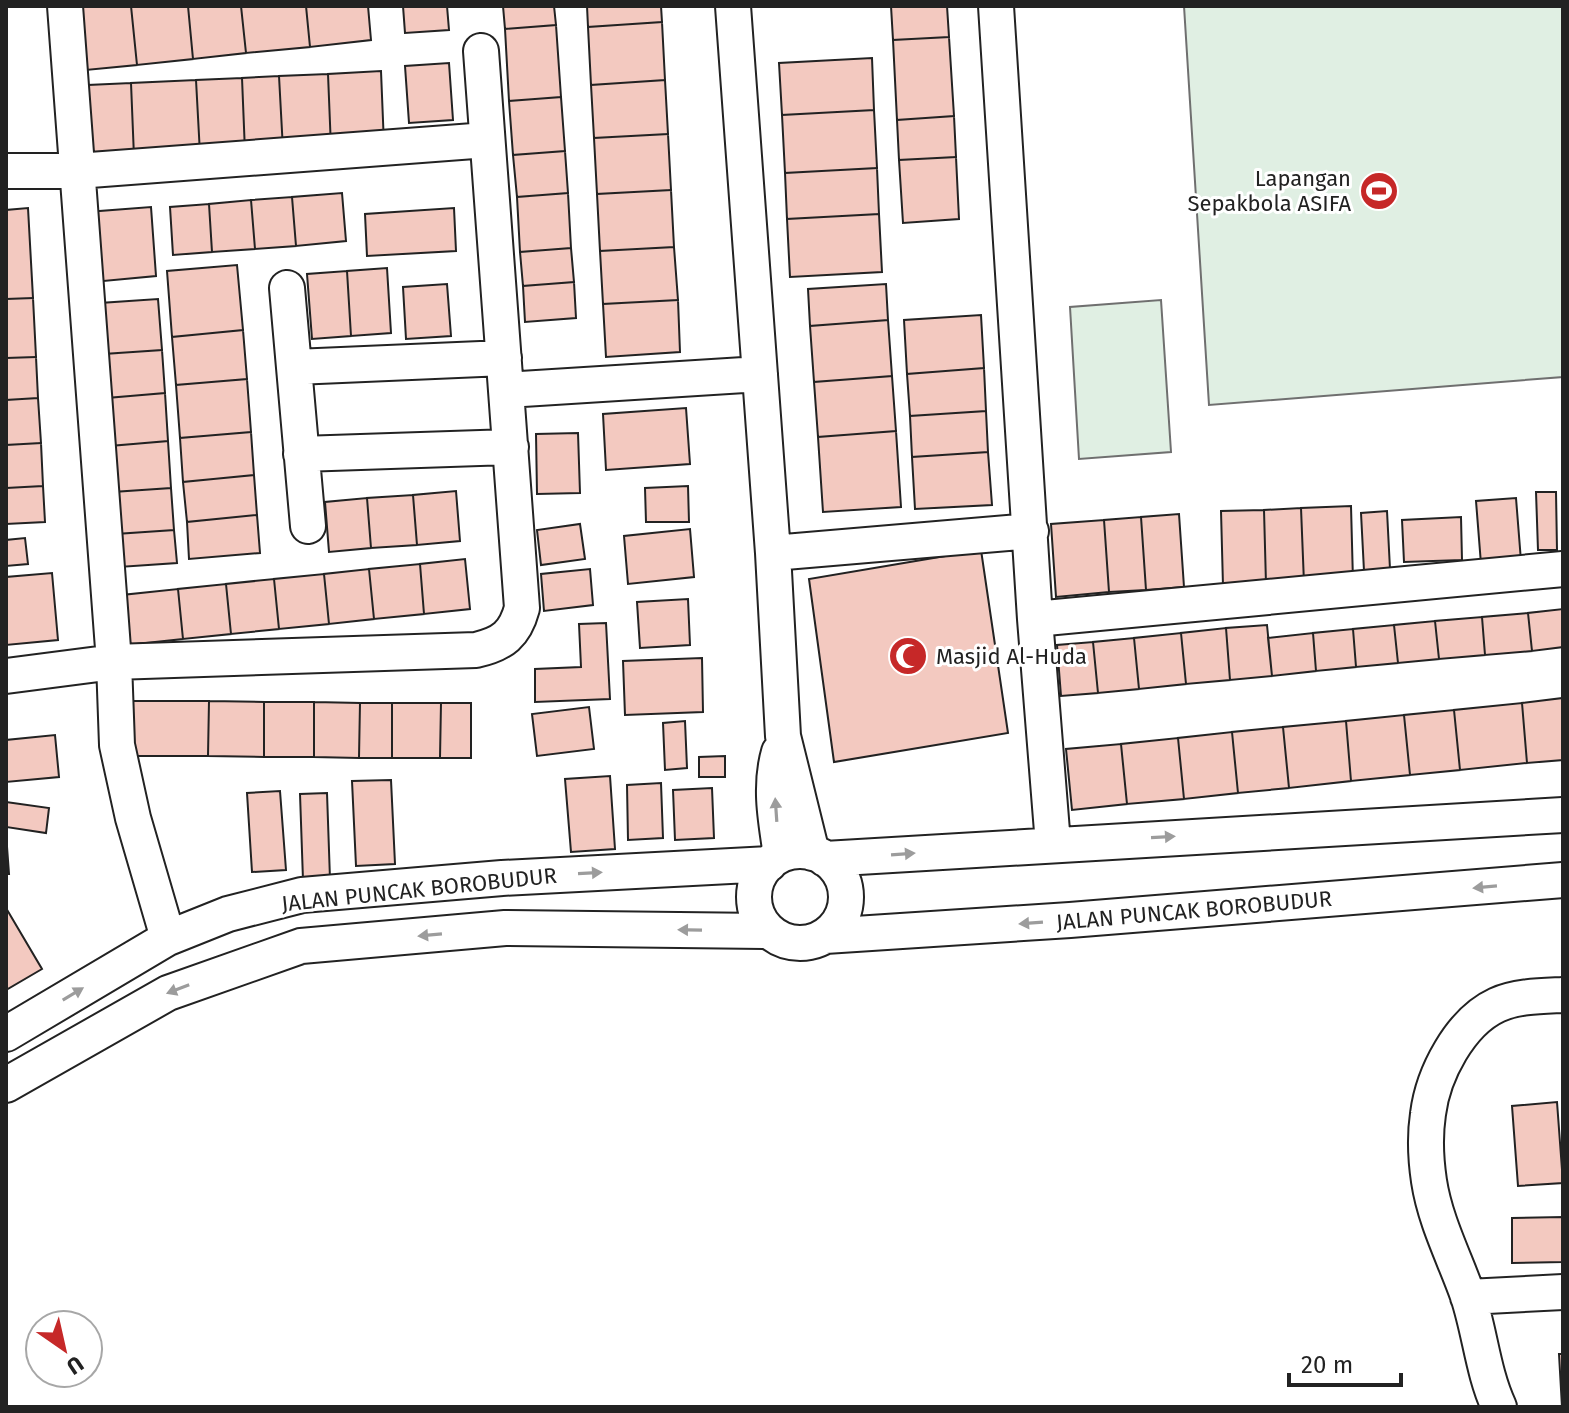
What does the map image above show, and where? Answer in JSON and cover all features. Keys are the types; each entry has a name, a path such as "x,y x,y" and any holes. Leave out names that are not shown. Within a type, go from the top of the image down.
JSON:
{"street":[{"path":"65,6 114,662 117,745 133,818 168,938"},
{"path":"733,6 773,553 783,736 797,858"},
{"path":"996,6 1035,619 1053,844"},
{"path":"6,676 114,662 476,650 501,643 514,630 522,608 481,51"},
{"path":"6,171 77,171 487,140"},
{"path":"287,288 308,526"},
{"path":"295,367 505,374 760,374"},
{"path":"301,454 511,447"},
{"path":"773,553 1031,531"},
{"path":"1035,619 1563,569"},
{"name":"JALAN PUNCAK BOROBUDUR","path":"6,1034 168,938 228,914 302,895 797,858 1563,815"},
{"path":"797,858 837,869 846,897 836,926 825,936 795,944 768,931 759,919 754,904 754,889 759,876 797,858"},
{"path":"502,878 505,928"},
{"name":"JALAN PUNCAK BOROBUDUR","path":"825,936 1070,920 1563,880"},
{"name":"JALAN PUNCAK BOROBUDUR","path":"6,1085 168,993 301,946 505,928 768,931"},
{"path":"1499,1407 1468,1297 1450,1253 1429,1181 1428,1115 1435,1086 1452,1048 1471,1024 1497,1005 1533,996 1563,995"},
{"path":"1468,1297 1563,1292"}],"green space":[{"name":"Lapangan Sepakbola ASIFA","path":"1184,6 1563,6 1563,377 1209,405"},
{"path":"1161,300 1171,452 1079,459 1070,307"}],"building":[{"path":"80,6 131,6 137,65 86,70"},
{"path":"131,6 188,6 193,59 137,65"},
{"path":"188,6 241,6 246,53 193,59"},
{"path":"241,6 306,6 310,47 246,53"},
{"path":"306,6 368,6 371,40 310,47"},
{"path":"403,6 447,6 449,30 405,33"},
{"path":"503,6 554,6 556,25 505,29"},
{"path":"587,6 661,6 662,22 588,27"},
{"path":"891,6 947,6 949,37 893,40"},
{"path":"662,22 665,80 591,85 588,27"},
{"path":"556,25 561,97 509,101 505,29"},
{"path":"949,37 954,116 897,120 893,40"},
{"path":"872,58 874,110 782,115 779,63"},
{"path":"449,63 453,120 409,123 405,66"},
{"path":"381,71 384,145 331,148 328,74"},
{"path":"328,74 331,148 283,150 279,76"},
{"path":"279,76 283,150 245,152 242,78"},
{"path":"242,78 245,152 200,154 196,80"},
{"path":"196,80 200,154 134,157 131,83"},
{"path":"665,80 668,134 594,138 591,85"},
{"path":"131,83 134,157 91,159 88,85"},
{"path":"561,97 565,151 513,155 509,101"},
{"path":"874,110 877,168 785,173 782,115"},
{"path":"954,116 956,157 899,160 897,120"},
{"path":"668,134 671,190 597,194 594,138"},
{"path":"565,151 568,193 517,197 513,155"},
{"path":"956,157 959,219 903,223 899,160"},
{"path":"877,168 879,214 787,219 785,173"},
{"path":"671,190 674,247 600,251 597,194"},
{"path":"342,193 346,241 296,246 292,197"},
{"path":"568,193 571,248 520,252 517,197"},
{"path":"292,197 296,246 255,249 251,200"},
{"path":"251,200 255,249 212,252 209,204"},
{"path":"209,204 212,252 173,255 170,207"},
{"path":"151,207 156,276 93,282 87,212"},
{"path":"28,208 33,298 6,299 6,210"},
{"path":"454,208 456,251 367,256 365,214"},
{"path":"879,214 882,272 790,277 787,219"},
{"path":"674,247 678,300 603,304 600,251"},
{"path":"571,248 574,282 523,286 520,252"},
{"path":"237,265 243,330 172,337 167,271"},
{"path":"387,268 391,333 351,336 347,271"},
{"path":"347,271 351,336 312,339 307,274"},
{"path":"574,282 576,318 525,322 523,286"},
{"path":"447,284 451,336 406,339 403,287"},
{"path":"886,284 888,320 810,326 808,289"},
{"path":"33,298 36,357 6,358 6,299"},
{"path":"158,299 162,350 104,354 100,303"},
{"path":"678,300 680,352 606,357 603,304"},
{"path":"981,315 984,368 907,374 904,320"},
{"path":"888,320 892,376 814,382 810,326"},
{"path":"243,330 247,379 176,385 172,337"},
{"path":"162,350 165,393 107,398 104,354"},
{"path":"36,357 38,398 6,400 6,358"},
{"path":"984,368 986,411 910,416 907,374"},
{"path":"892,376 896,431 818,437 814,382"},
{"path":"247,379 251,432 180,438 176,385"},
{"path":"165,393 168,441 110,446 107,398"},
{"path":"38,398 41,443 6,445 6,400"},
{"path":"686,408 690,464 606,470 603,414"},
{"path":"986,411 988,452 912,457 910,416"},
{"path":"896,431 901,507 823,512 818,437"},
{"path":"251,432 254,475 183,482 180,438"},
{"path":"578,433 580,493 537,494 536,434"},
{"path":"168,441 171,488 113,492 110,446"},
{"path":"41,443 43,486 6,488 6,445"},
{"path":"988,452 992,505 915,509 912,457"},
{"path":"254,475 257,515 187,522 183,482"},
{"path":"43,486 45,522 6,524 6,488"},
{"path":"688,486 689,522 646,522 645,488"},
{"path":"171,488 174,530 116,534 113,492"},
{"path":"456,491 460,541 417,545 413,495"},
{"path":"1536,492 1556,492 1557,550 1538,550"},
{"path":"413,495 417,545 371,548 367,498"},
{"path":"367,498 371,548 329,552 325,502"},
{"path":"1516,498 1521,561 1481,564 1476,501"},
{"path":"1351,506 1353,581 1304,583 1301,508"},
{"path":"1301,508 1304,583 1266,584 1264,510"},
{"path":"1264,510 1266,584 1223,586 1221,511"},
{"path":"1387,511 1390,569 1364,571 1361,513"},
{"path":"1179,514 1184,587 1146,590 1141,517"},
{"path":"257,515 260,553 189,559 187,522"},
{"path":"1141,517 1146,590 1109,592 1104,520"},
{"path":"1461,517 1462,560 1404,562 1402,520"},
{"path":"1104,520 1109,592 1056,597 1051,524"},
{"path":"580,524 585,559 541,565 537,530"},
{"path":"690,529 694,577 628,584 624,536"},
{"path":"174,530 177,563 119,567 116,534"},
{"path":"25,538 28,564 6,566 6,540"},
{"name":"Masjid Al-Huda","path":"981,550 1008,733 834,762 809,579"},
{"path":"465,559 470,609 424,614 420,564"},
{"path":"420,564 424,614 374,619 369,569"},
{"path":"369,569 374,619 329,624 324,574"},
{"path":"590,569 593,605 544,611 541,574"},
{"path":"52,573 58,640 6,645 6,577"},
{"path":"324,574 329,624 279,629 274,579"},
{"path":"274,579 279,629 231,634 226,584"},
{"path":"226,584 231,634 183,639 178,589"},
{"path":"178,589 183,639 127,645 122,595"},
{"path":"688,599 690,645 640,648 637,602"},
{"path":"1563,609 1563,647 1532,651 1528,613"},
{"path":"1528,613 1532,651 1485,655 1482,617"},
{"path":"1482,617 1485,655 1439,659 1435,621"},
{"path":"1435,621 1439,659 1398,663 1394,625"},
{"path":"606,623 610,699 535,702 535,669 581,667 579,624"},
{"path":"1267,625 1272,676 1230,680 1226,628"},
{"path":"1394,625 1398,663 1356,667 1353,629"},
{"path":"1226,628 1230,680 1186,684 1181,633"},
{"path":"1353,629 1356,667 1316,671 1313,633"},
{"path":"1181,633 1186,684 1139,689 1134,638"},
{"path":"1313,633 1316,671 1272,676 1268,638"},
{"path":"1134,638 1139,689 1098,693 1093,642"},
{"path":"1093,642 1098,693 1061,696 1057,645"},
{"path":"702,658 703,712 625,715 623,661"},
{"path":"1563,698 1563,760 1527,763 1522,703"},
{"path":"129,701 209,701 208,756 128,756"},
{"path":"209,701 264,702 264,757 208,756"},
{"path":"264,702 314,702 314,757 264,757"},
{"path":"314,702 360,703 359,758 314,757"},
{"path":"360,703 392,703 392,758 359,758"},
{"path":"392,703 441,703 440,758 392,758"},
{"path":"441,703 471,703 471,758 440,758"},
{"path":"1522,703 1527,763 1460,770 1454,710"},
{"path":"589,707 594,749 537,756 532,714"},
{"path":"1454,710 1460,770 1410,775 1404,715"},
{"path":"1404,715 1410,775 1351,781 1346,721"},
{"path":"685,721 687,768 665,770 663,723"},
{"path":"1346,721 1351,781 1289,788 1283,727"},
{"path":"1283,727 1289,788 1238,793 1232,732"},
{"path":"1232,732 1238,793 1184,799 1178,738"},
{"path":"55,735 59,777 6,782 6,740"},
{"path":"1178,738 1184,799 1127,804 1121,744"},
{"path":"1121,744 1127,804 1072,810 1066,749"},
{"path":"725,756 725,777 699,777 699,757"},
{"path":"610,776 615,849 571,852 565,779"},
{"path":"391,780 395,864 356,866 352,781"},
{"path":"661,783 663,838 628,840 627,785"},
{"path":"712,788 714,838 675,840 673,790"},
{"path":"280,791 286,870 252,872 247,793"},
{"path":"327,793 330,879 303,880 300,794"},
{"path":"6,802 49,808 46,833 6,827"},
{"path":"6,833 9,874 6,874"},
{"path":"6,908 42,969 6,990"},
{"path":"1557,1102 1563,1183 1518,1186 1512,1106"},
{"path":"1563,1217 1563,1262 1512,1263 1512,1218"},
{"path":"1559,1354 1563,1354 1563,1407 1562,1407"}],"place":[{"name":"Lapangan Sepakbola ASIFA","path":"1379,191"},
{"name":"Masjid Al-Huda","path":"908,656"}]}
